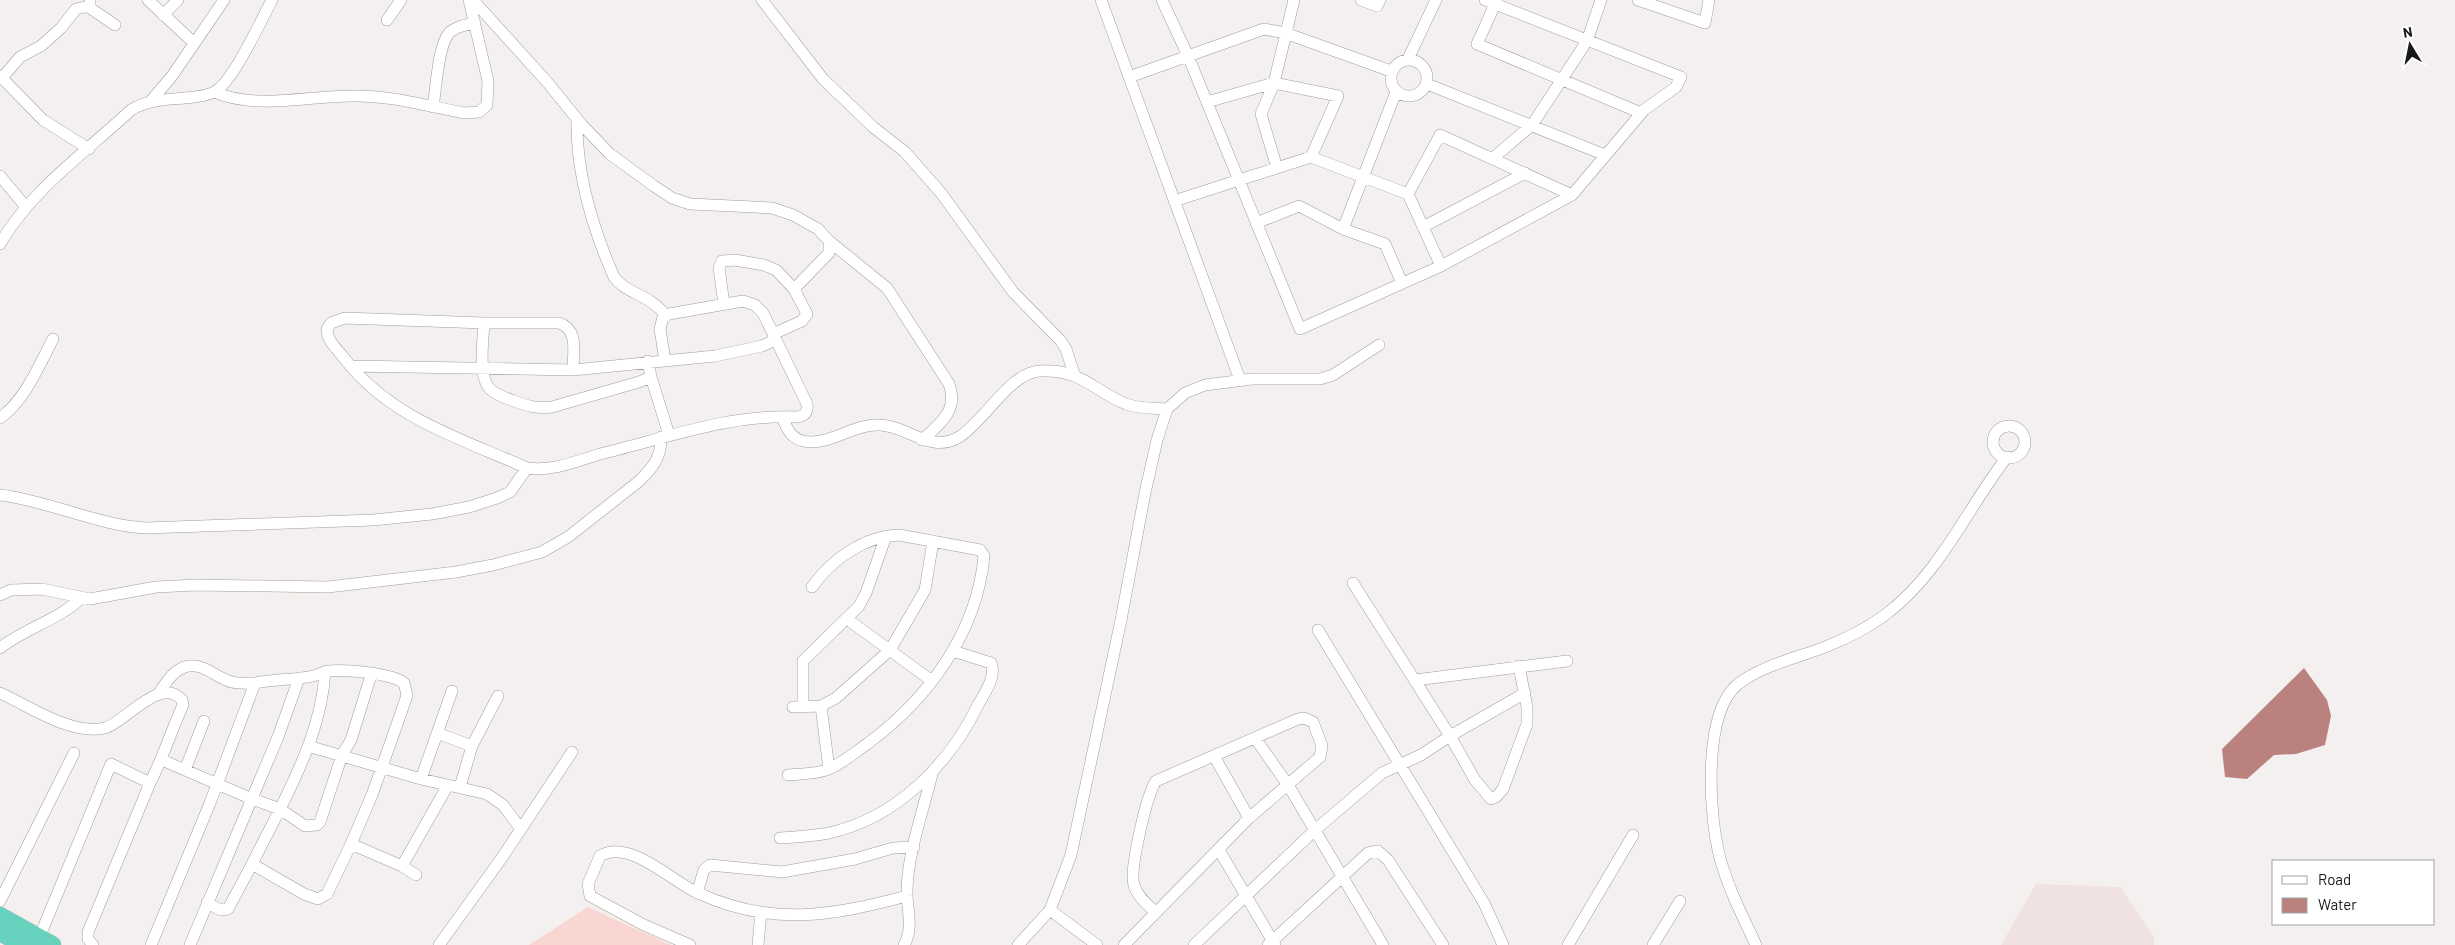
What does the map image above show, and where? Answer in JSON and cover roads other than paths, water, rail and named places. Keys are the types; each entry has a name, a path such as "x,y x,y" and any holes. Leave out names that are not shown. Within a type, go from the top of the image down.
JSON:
{"highway":[{"path":"0,916 39,943"},
{"path":"0,932 39,943"}],"street":[{"path":"148,0 194,43"},
{"path":"163,15 178,0"},
{"path":"150,102 224,0"},
{"path":"0,244 26,207 131,110 166,98 194,97 214,92 234,68 272,0"},
{"path":"387,20 402,0"},
{"path":"214,92 228,98 246,101 373,96 472,114 483,110 487,104 488,81 468,0"},
{"path":"473,0 610,154 672,198 707,207 772,208 793,215 811,224 887,288 949,384 952,397 950,411 939,425 922,440"},
{"path":"762,0 824,79 873,127 905,152 945,198 1013,292 1060,340 1066,349 1074,374"},
{"path":"1101,0 1240,380"},
{"path":"1162,0 1188,56 1300,329 1441,266 1572,195 1641,113 1676,87 1681,78 1493,2 1478,44 1641,113"},
{"path":"1277,168 1261,114 1274,83 1294,0"},
{"path":"1361,0 1377,6 1380,0"},
{"path":"1408,59 1436,0"},
{"path":"1493,158 1532,125 1587,41 1601,0"},
{"path":"1638,0 1652,2 1705,23 1709,0"},
{"path":"89,149 43,120 1,77 20,57 41,46 61,28 78,8 89,3 115,25"},
{"path":"433,107 442,51 447,38 456,28 475,23"},
{"path":"1129,77 1264,29 1285,33 1391,71"},
{"path":"1408,59 1417,61 1424,67 1427,75 1427,84 1422,91 1414,96 1404,96 1396,92 1390,78 1391,71 1395,65 1408,59"},
{"path":"1207,102 1274,83 1338,96 1311,156"},
{"path":"1427,84 1605,156"},
{"path":"1343,229 1365,177 1396,92"},
{"path":"578,119 581,169 588,197 614,276 618,283 654,302 666,316"},
{"path":"1408,194 1440,135 1572,195"},
{"path":"1174,201 1311,156 1408,194 1441,266"},
{"path":"1423,227 1525,173"},
{"path":"0,176 26,207"},
{"path":"1256,223 1299,206 1343,229 1385,244 1402,283"},
{"path":"794,289 829,253 829,241"},
{"path":"350,366 483,370 573,370 715,356 762,346 807,317 805,308 794,289 776,270 764,264 725,259 720,262 719,268 724,304"},
{"path":"573,370 573,340 569,328 559,323 484,323 345,318 336,320 328,325 327,334 350,366 376,393 418,421 526,468 550,470 665,436 727,421 758,417 802,416 808,408 763,313 755,304 743,301 666,316"},
{"path":"665,361 660,329 666,316"},
{"path":"484,323 483,370 485,382 496,394 528,406 541,409 580,400 651,377"},
{"path":"0,418 14,405 28,386 52,339"},
{"path":"1018,945 1050,910 1071,855 1121,620 1147,484 1157,440 1167,409 1185,393 1205,385 1240,380 1320,379 1333,375 1379,345"},
{"path":"0,595 11,590 42,589 81,598 102,598 156,587 197,584 302,588 353,586 456,572 516,560 542,552 568,537 638,482 651,469 660,454 665,436 648,362"},
{"path":"782,416 789,432 804,441 828,438 874,425 899,429 922,440 937,443 958,438 987,413 1009,388 1030,372 1040,370 1074,374 1126,404 1137,407 1167,409"},
{"path":"1756,945 1724,872 1713,824 1714,732 1721,706 1727,695 1739,684 1779,664 1846,638 1865,628 1898,604 1924,578 1942,556 1969,510 2007,457"},
{"path":"0,494 38,502 109,523 140,528 373,520 469,508 510,492 526,468"},
{"path":"788,775 829,769 887,729 911,706 932,681 953,651 967,622 977,594 984,556 980,550 898,535 886,536 834,561 812,587"},
{"path":"886,536 866,593 847,619 802,661 798,707 821,706 836,698 890,650 926,590 933,541"},
{"path":"1353,583 1484,792 1491,798 1496,797 1507,780 1526,724 1527,707 1519,666"},
{"path":"0,648 26,630 70,609 81,598"},
{"path":"847,619 932,681"},
{"path":"1318,630 1484,903 1503,945"},
{"path":"780,838 813,836 849,827 907,796 933,772 975,712 993,673 991,663 986,660 953,651"},
{"path":"1415,680 1568,661"},
{"path":"158,695 168,676 183,667 193,666 202,668 230,682 255,683 276,678 299,678 325,672 347,671 398,679 404,683 407,691 387,754 381,766 372,795 327,894 318,899 304,894 252,864"},
{"path":"207,903 221,910 228,909 252,864 280,809 308,746 320,711 325,672"},
{"path":"162,760 252,799 280,809 305,826 316,825 324,814 342,755 351,740 371,675"},
{"path":"190,945 278,737 299,678"},
{"path":"151,945 217,784 255,683"},
{"path":"421,778 452,691"},
{"path":"0,693 54,720 83,728 95,729 106,728 145,701 158,695 179,696 183,705 168,737 162,760 150,783 88,932 88,939 93,945"},
{"path":"1194,945 1315,830 1382,773 1400,766 1525,693"},
{"path":"460,787 472,746 498,696"},
{"path":"821,706 829,769"},
{"path":"1124,945 1249,818 1322,753 1320,738 1313,722 1304,718 1298,719 1159,778 1152,787 1137,850 1133,883 1142,900 1155,912"},
{"path":"184,770 204,721"},
{"path":"437,733 472,746"},
{"path":"1255,738 1288,785 1383,945"},
{"path":"308,746 421,778 487,794 510,813 520,828"},
{"path":"439,945 501,859 572,752"},
{"path":"0,901 74,753"},
{"path":"1214,756 1249,818"},
{"path":"39,943 111,764 150,783"},
{"path":"904,945 908,938 909,923 908,876 933,772"},
{"path":"402,866 448,785"},
{"path":"1568,945 1633,835"},
{"path":"351,844 402,866 416,875"},
{"path":"697,893 704,870 710,865 782,872 855,859 893,848 914,847"},
{"path":"690,945 597,901 588,892 588,884 600,856 620,850 638,857 697,893 723,903 761,912 794,916 821,915 845,912 907,896"},
{"path":"1219,850 1272,944 1368,853 1378,851 1383,853 1444,945"},
{"path":"1653,945 1680,901"},
{"path":"1050,910 1097,945"},
{"path":"758,945 761,912"}],"water":[{"path":"2304,668 2327,700 2331,716 2325,745 2296,754 2274,755 2247,779 2225,777 2222,749"}]}
